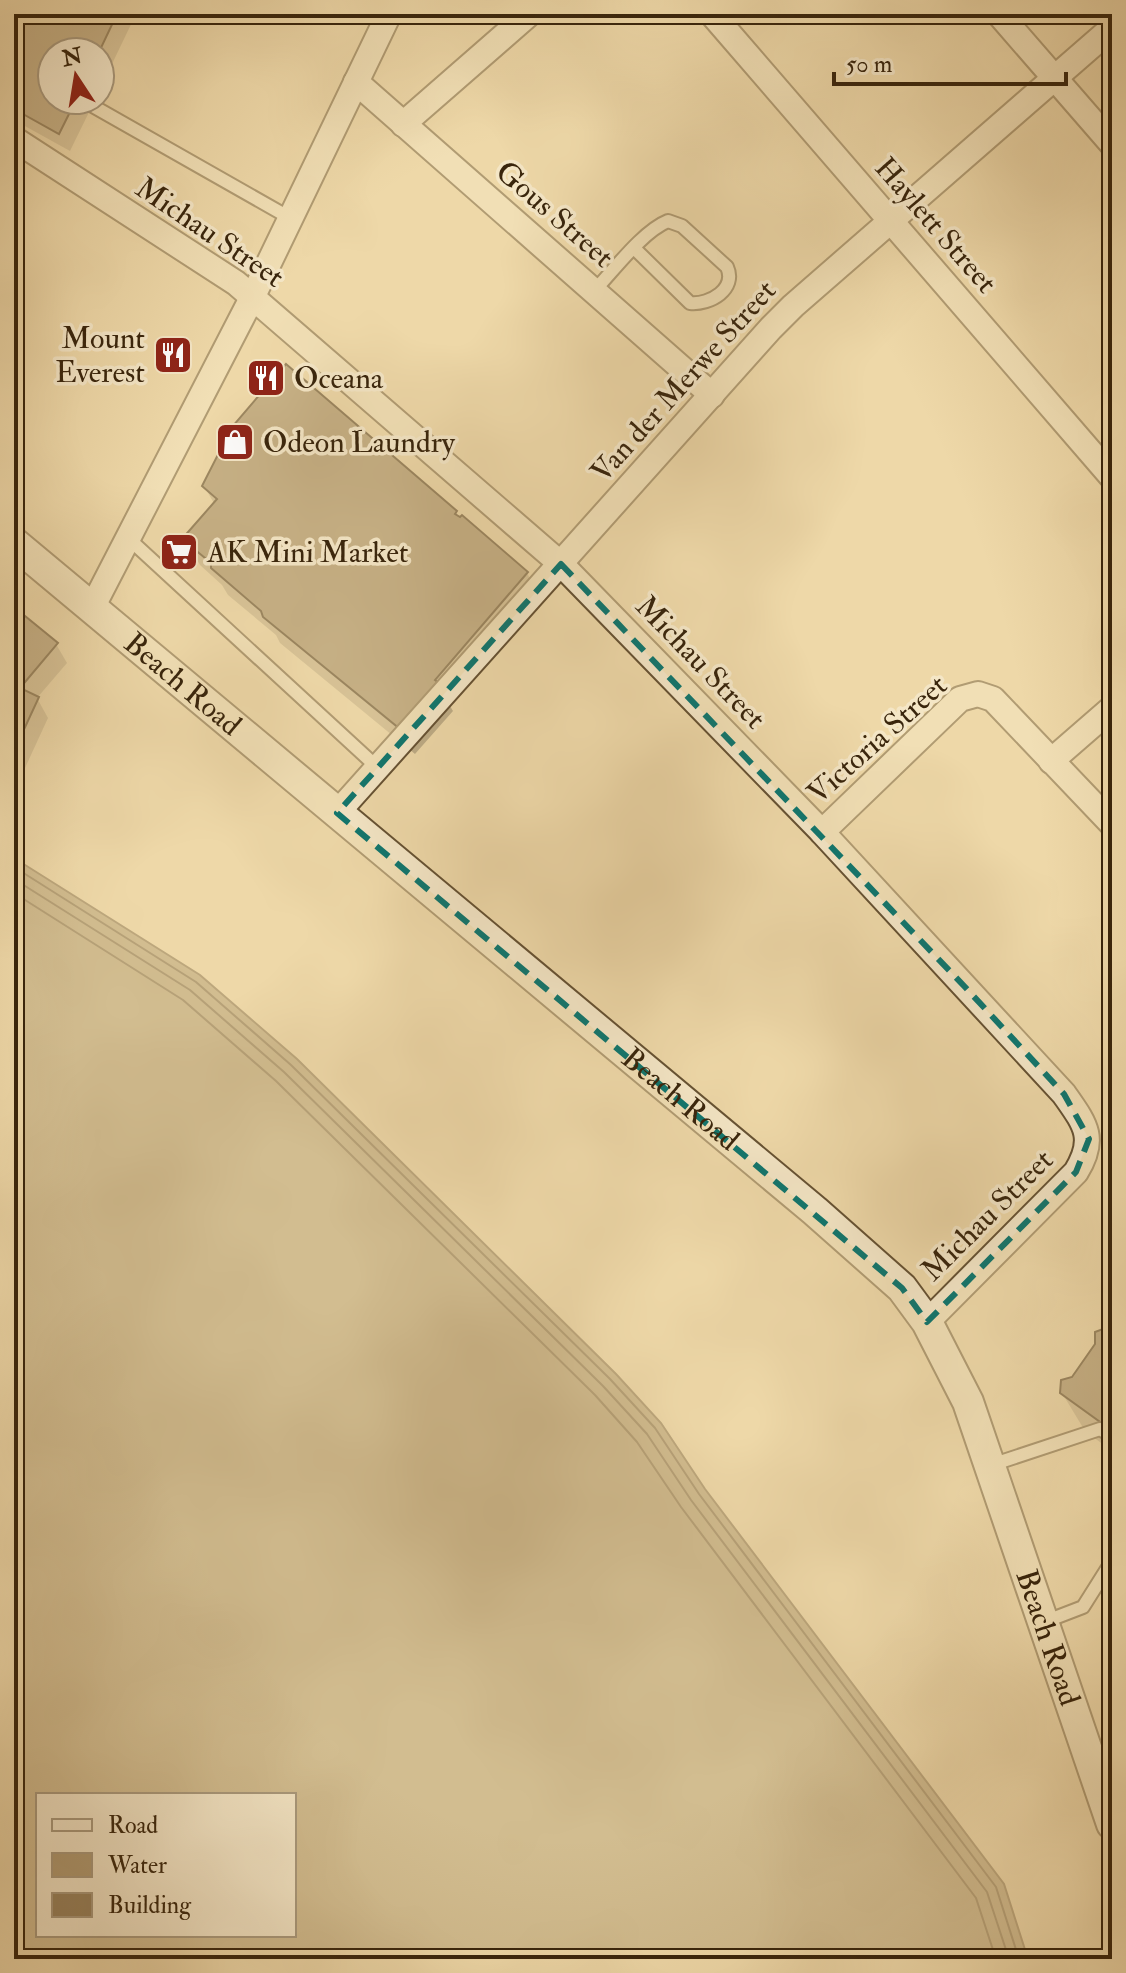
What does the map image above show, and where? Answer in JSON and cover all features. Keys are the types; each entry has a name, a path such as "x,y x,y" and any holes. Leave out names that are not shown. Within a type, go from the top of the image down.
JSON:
{"street":[{"path":"93,606 253,296 389,14"},
{"path":"403,124 529,14"},
{"name":"Haylett Street","path":"712,14 1112,477"},
{"path":"999,14 1112,144"},
{"name":"Van der Merwe Street","path":"337,813 793,306 1112,28"},
{"name":"Gous Street","path":"356,82 712,395"},
{"name":"Michau Street","path":"14,139 253,296 561,564 822,832 1064,1094 1082,1120 1089,1139 1086,1157 1076,1172 927,1322"},
{"name":"Beach Road","path":"14,543 93,606 902,1288 927,1322 968,1402 1112,1824"},
{"name":"Victoria Street","path":"822,832 952,705 969,695 978,694 993,699 1112,824"},
{"path":"1051,761 1112,708"}],"lane":[{"path":"110,116 290,218"},
{"path":"594,291 658,225 668,221 674,221 727,267 731,276 729,284 710,300 690,303 635,249"},
{"path":"128,538 378,768"},
{"path":"991,1465 1100,1429 1112,1436"},
{"path":"1044,1622 1083,1607 1112,1561"}],"highlighted area":[{"path":"561,564 1064,1094 1089,1139 1076,1172 927,1322 902,1288 337,813"}],"water":[{"path":"14,858 200,975 297,1059 616,1374 661,1423 705,1489 1004,1884 1028,1959 14,1959"}],"building":[{"path":"28,14 117,14 107,36 36,36 36,116 68,116 59,134 14,109 14,41"},
{"path":"286,364 457,511 455,514 462,515 528,572 435,680 439,683 400,729 263,617 261,611 182,539 217,499 202,486 232,427"},
{"path":"14,607 58,643 20,688 39,697 14,751"},
{"path":"1112,1320 1112,1410 1103,1424 1060,1393 1061,1380 1072,1377 1095,1344 1095,1332 1106,1328"}],"place":[{"name":"Mount Everest","path":"173,355"},
{"name":"Oceana","path":"266,378"},
{"name":"Odeon Laundry","path":"235,442"},
{"name":"AK Mini Market","path":"179,552"}]}
